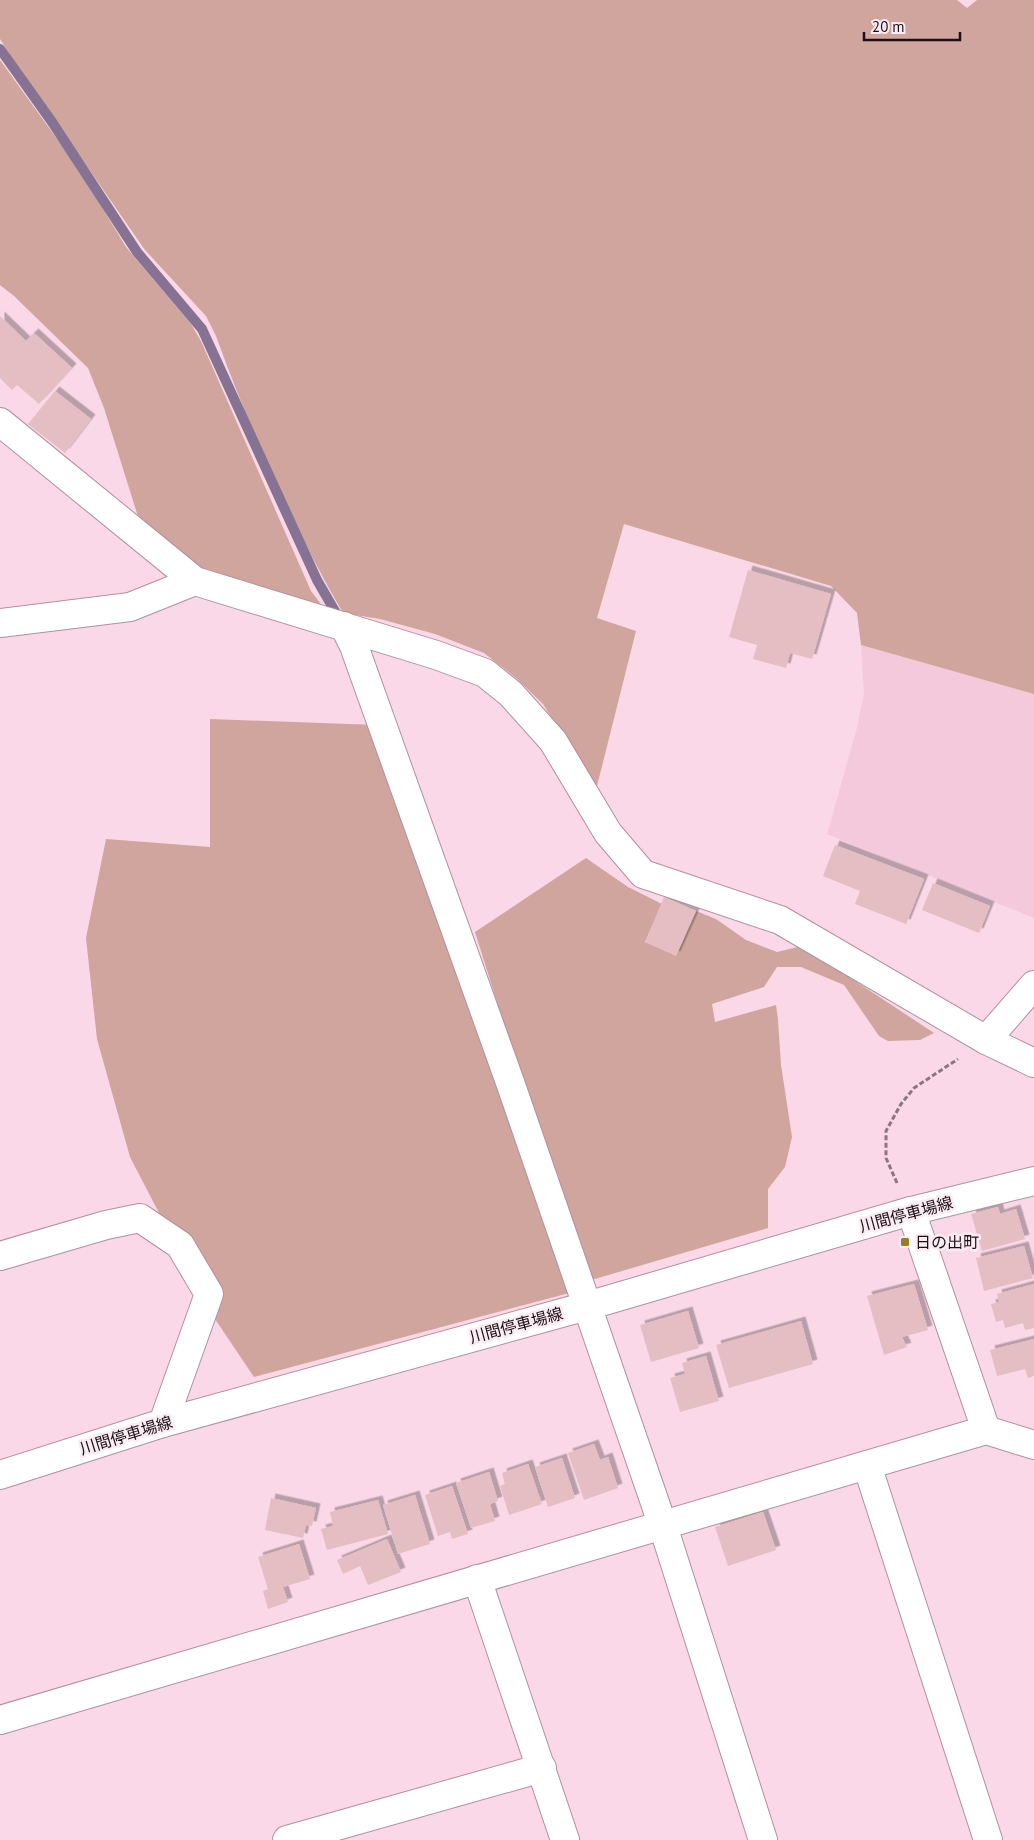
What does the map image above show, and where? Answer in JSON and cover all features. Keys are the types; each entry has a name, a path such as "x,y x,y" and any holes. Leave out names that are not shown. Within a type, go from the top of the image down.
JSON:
{"street":[{"path":"0,422 195,581 436,655 486,673 511,694 553,741 608,833 643,874 780,920 986,1040 1034,1062"},
{"path":"0,623 130,607 195,581"},
{"path":"344,626 354,646 508,1076 663,1526 763,1840"},
{"path":"986,1040 1034,985"},
{"name":"川間停車場線","path":"0,1475 164,1423 587,1306 911,1211 1034,1181"},
{"path":"911,1211 986,1430"},
{"path":"0,1256 106,1225 140,1218 180,1245 209,1294 164,1423"},
{"path":"0,1720 986,1430 1034,1445"},
{"path":"867,1465 988,1840"},
{"path":"477,1579 565,1840"},
{"path":"287,1840 542,1768"}],"path":[{"path":"911,1211 886,1158 886,1131 901,1104 914,1088 986,1040"}],"shaded area":[{"path":"0,0 957,0 967,8 977,0 1034,0 1034,694 861,645 857,613 831,586 624,524 597,618 636,631 596,790 543,704 516,678 484,653 435,634 380,619 343,613 324,580 274,478 206,316 145,250 18,67 0,39"},
{"path":"0,60 78,168 126,247 191,324 201,341 311,591 326,611 212,575 164,545 140,523 104,408 88,368 14,296 0,285"},
{"path":"861,645 1034,694 1034,918 827,834 857,728 864,693"},
{"path":"210,719 376,725 577,1291 254,1377 211,1313 130,1157 97,1039 86,938 106,839 210,847"},
{"path":"586,858 628,887 662,904 645,942 676,955 696,911 716,919 746,940 777,952 802,946 934,1033 920,1040 888,1041 879,1036 844,985 801,967 777,967 764,987 712,1004 715,1022 776,1005 781,1065 792,1137 785,1167 768,1189 768,1228 588,1281 568,1228 475,932"}],"building":[{"path":"0,316 26,341 34,333 72,368 39,404 17,385 12,390 0,378"},
{"path":"55,391 91,419 65,453 28,424"},
{"path":"748,570 831,594 812,659 790,653 786,668 753,659 757,645 729,637"},
{"path":"835,845 924,879 906,924 855,904 860,891 823,876"},
{"path":"933,883 990,906 979,933 922,910"},
{"path":"664,897 696,911 676,956 645,942"},
{"path":"998,1207 1000,1214 1016,1209 1025,1239 982,1251 971,1214"},
{"path":"1024,1246 1033,1278 984,1291 976,1258"},
{"path":"914,1284 928,1330 902,1337 907,1347 884,1355 867,1296"},
{"path":"1034,1284 1034,1328 1025,1330 1023,1323 1005,1328 1003,1320 996,1322 991,1304 999,1302 997,1294"},
{"path":"688,1311 699,1348 651,1362 640,1325"},
{"path":"801,1321 813,1364 729,1388 716,1345"},
{"path":"1034,1339 1034,1376 1028,1378 1025,1369 997,1376 990,1350"},
{"path":"706,1356 719,1401 680,1412 670,1378 685,1374 682,1363"},
{"path":"594,1444 600,1460 608,1457 618,1488 584,1500 568,1453"},
{"path":"562,1458 575,1498 548,1507 535,1467"},
{"path":"528,1464 542,1504 509,1515 500,1486 505,1484 502,1473"},
{"path":"489,1472 498,1501 490,1504 495,1521 471,1528 456,1483"},
{"path":"452,1486 468,1534 452,1539 450,1532 438,1536 425,1495"},
{"path":"415,1495 430,1544 398,1554 383,1505"},
{"path":"271,1498 316,1508 312,1526 306,1525 303,1538 265,1530"},
{"path":"378,1500 388,1534 327,1550 321,1529 333,1526 330,1512"},
{"path":"763,1512 776,1550 728,1566 715,1527"},
{"path":"387,1539 401,1572 368,1585 360,1566 343,1574 337,1560"},
{"path":"299,1544 310,1579 283,1587 288,1602 268,1609 263,1591 268,1589 258,1557"}],"waterway":[{"path":"0,49 52,122 137,252 202,329 317,580 340,620"}],"place":[{"name":"日の出町","path":"905,1242"}]}
